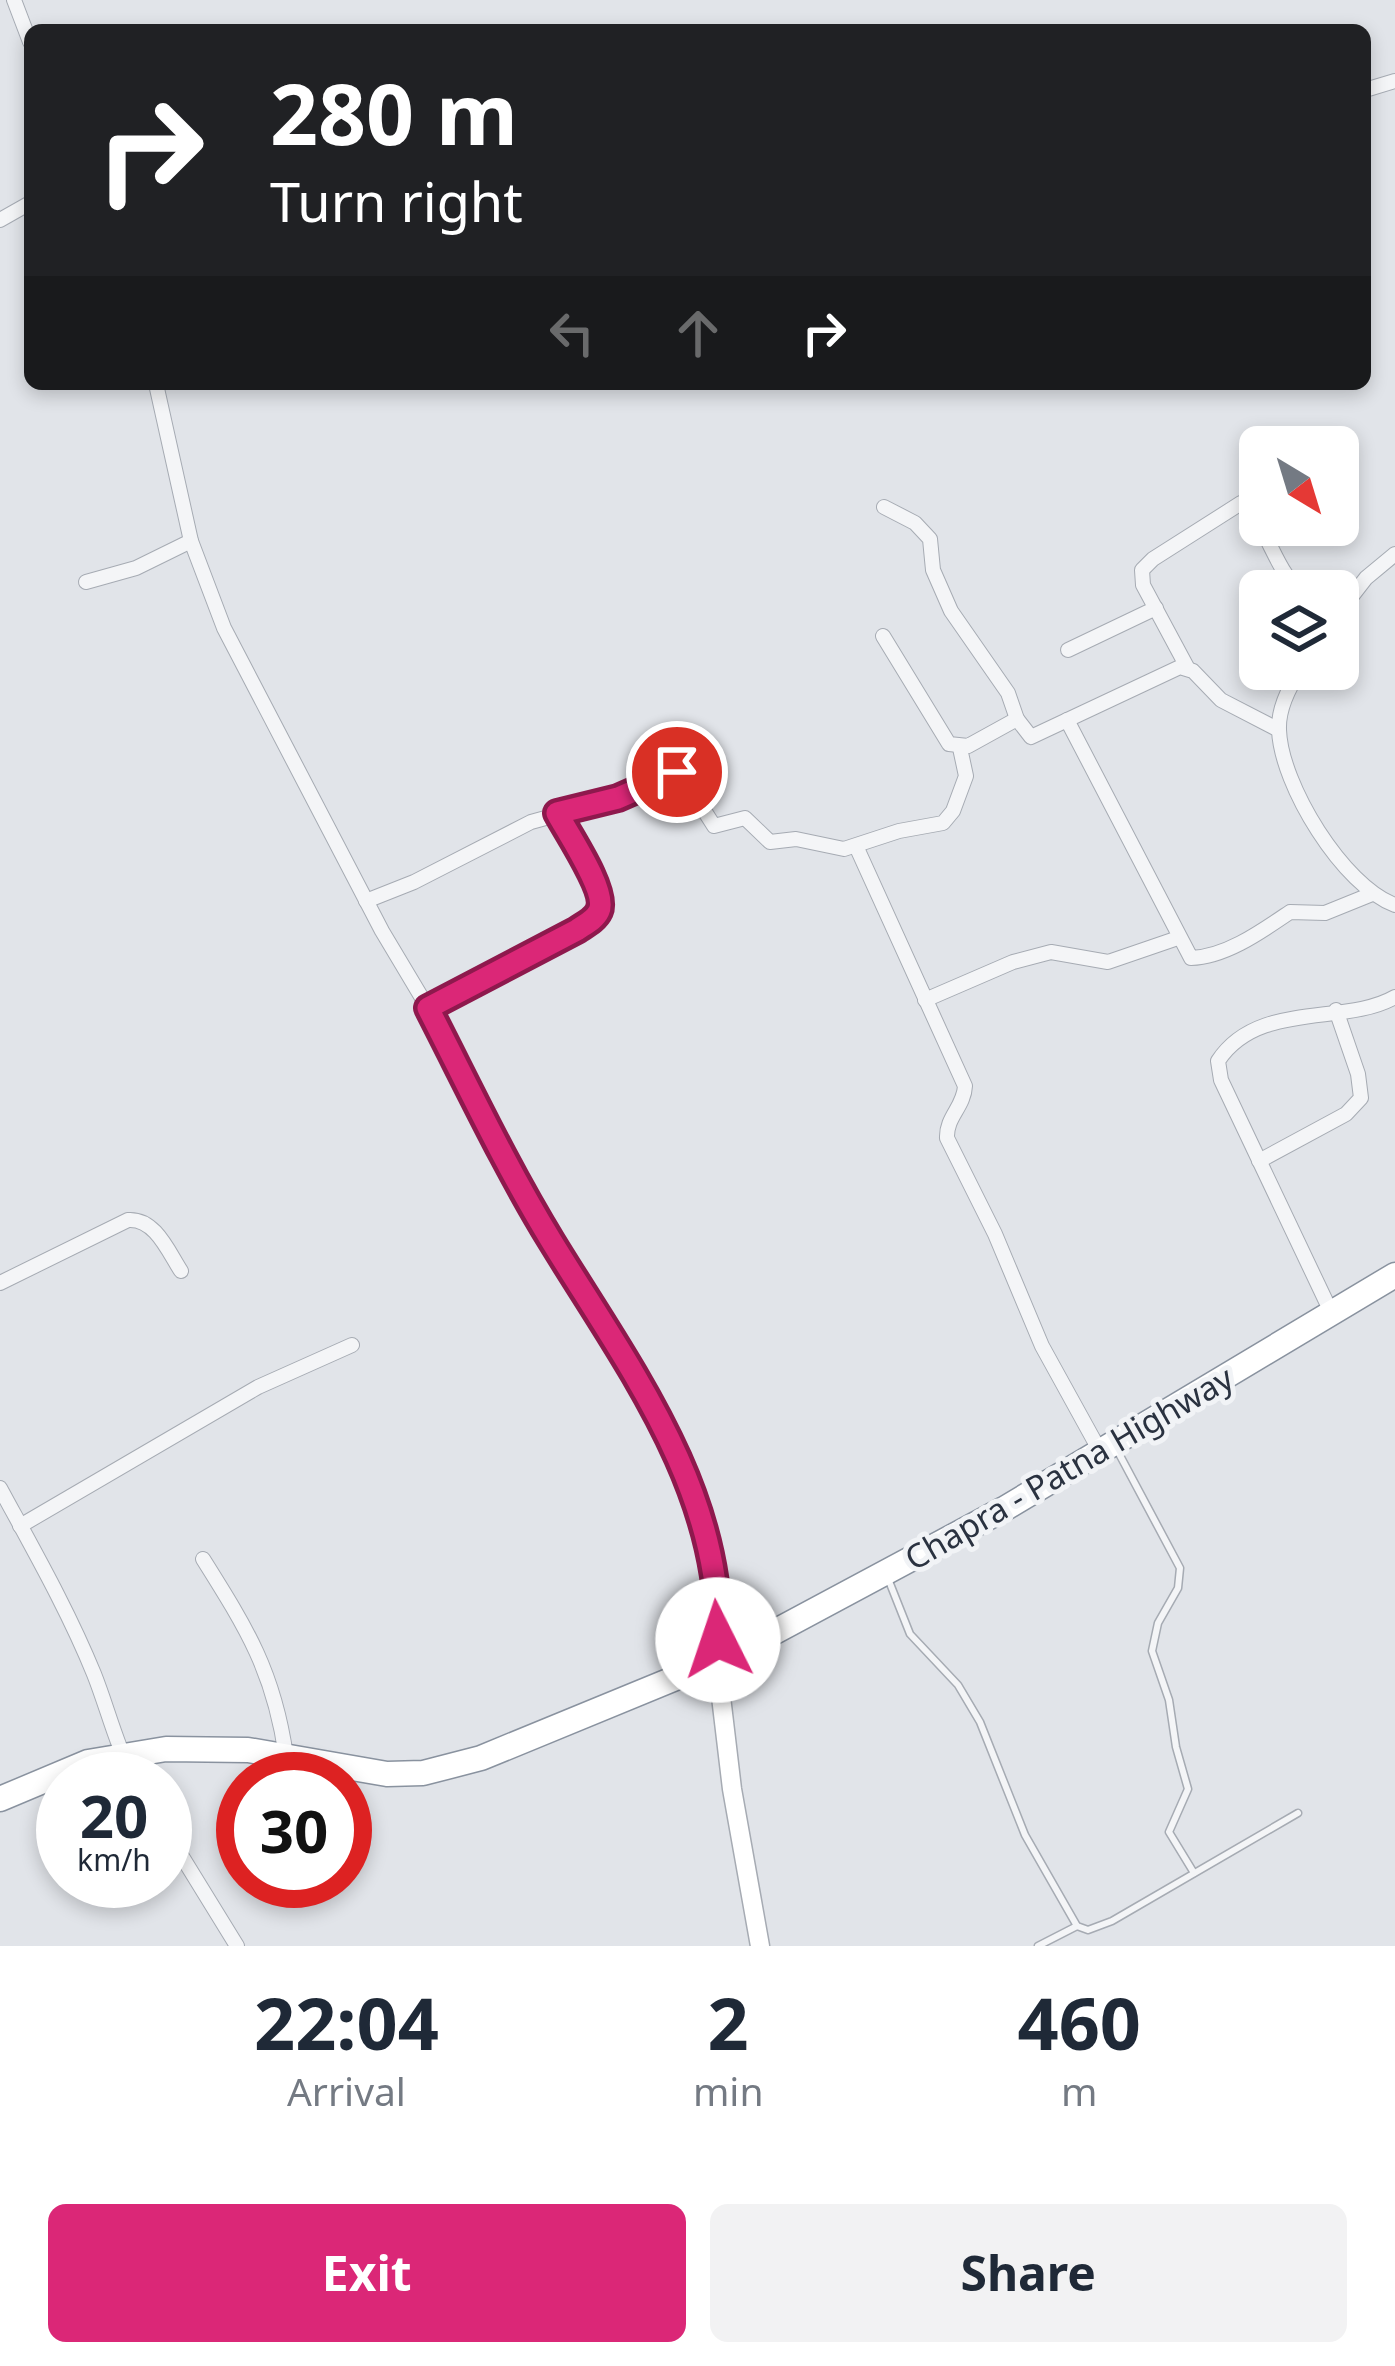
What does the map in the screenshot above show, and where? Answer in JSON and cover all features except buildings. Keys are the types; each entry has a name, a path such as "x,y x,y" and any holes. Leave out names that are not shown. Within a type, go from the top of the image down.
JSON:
{"highway":[{"name":"Chapra - Patna Highway","path":"728,1646 886,1573 1108,1449 1395,1275"},
{"path":"372,1771 388,1774 450,1767 482,1758 737,1668 728,1646"},
{"path":"151,1752 212,1748 249,1752"},
{"path":"0,1799 36,1783"}],"street":[{"path":"157,390 191,541 224,628 551,1240 613,1333 676,1453 709,1551 728,1646"},
{"path":"1239,504 1147,565 1141,578 1187,667 1221,700 1279,730"},
{"path":"884,507 915,523 930,538 933,570 946,601 1008,693 1028,734 1035,737 1152,677 1187,667"},
{"path":"86,582 136,568 191,541"},
{"path":"1359,588 1395,554"},
{"path":"1068,650 1156,608"},
{"path":"883,636 944,740 960,748"},
{"path":"1290,690 1282,705 1279,730 1304,802 1341,862 1372,894 1395,905"},
{"path":"960,748 1017,719"},
{"path":"1067,720 1187,955 1199,958 1262,934 1290,911 1325,913 1372,894"},
{"path":"366,901 557,813 618,798 673,772 688,785 714,826 745,818 770,842 796,839 836,848 935,826 949,818 966,776 960,748"},
{"path":"428,1008 577,930 598,914 601,904 593,879 557,813"},
{"path":"856,846 964,1086 964,1097 946,1126 946,1138 995,1234 1042,1346 1108,1449"},
{"path":"925,1000 1013,962 1051,952 1108,962 1178,938"},
{"path":"1332,1314 1221,1080 1218,1061 1230,1048 1274,1024 1375,1007 1395,997"},
{"path":"1259,1162 1346,1114 1361,1098 1358,1074 1336,1010"},
{"path":"0,1282 128,1220 140,1219 162,1241 181,1271"},
{"path":"20,1526 258,1387 352,1346"},
{"path":"0,1488 94,1673 120,1752"},
{"path":"203,1559 261,1657 276,1700 285,1752"},
{"path":"710,1674 760,1946"},
{"path":"192,1873 237,1946"}],"lane":[{"path":"1108,1449 1180,1568 1178,1588 1158,1623 1152,1651 1169,1700 1188,1789 1169,1832 1194,1873"},
{"path":"886,1573 910,1634 958,1685 980,1722 1035,1855 1077,1927"},
{"path":"1038,1946 1077,1927 1100,1927 1298,1814"}],"route":[{"path":"677,772 618,798 557,813 593,879 601,904 598,914 577,930 428,1008 551,1240 613,1333 676,1453 709,1551 718,1640"}]}
